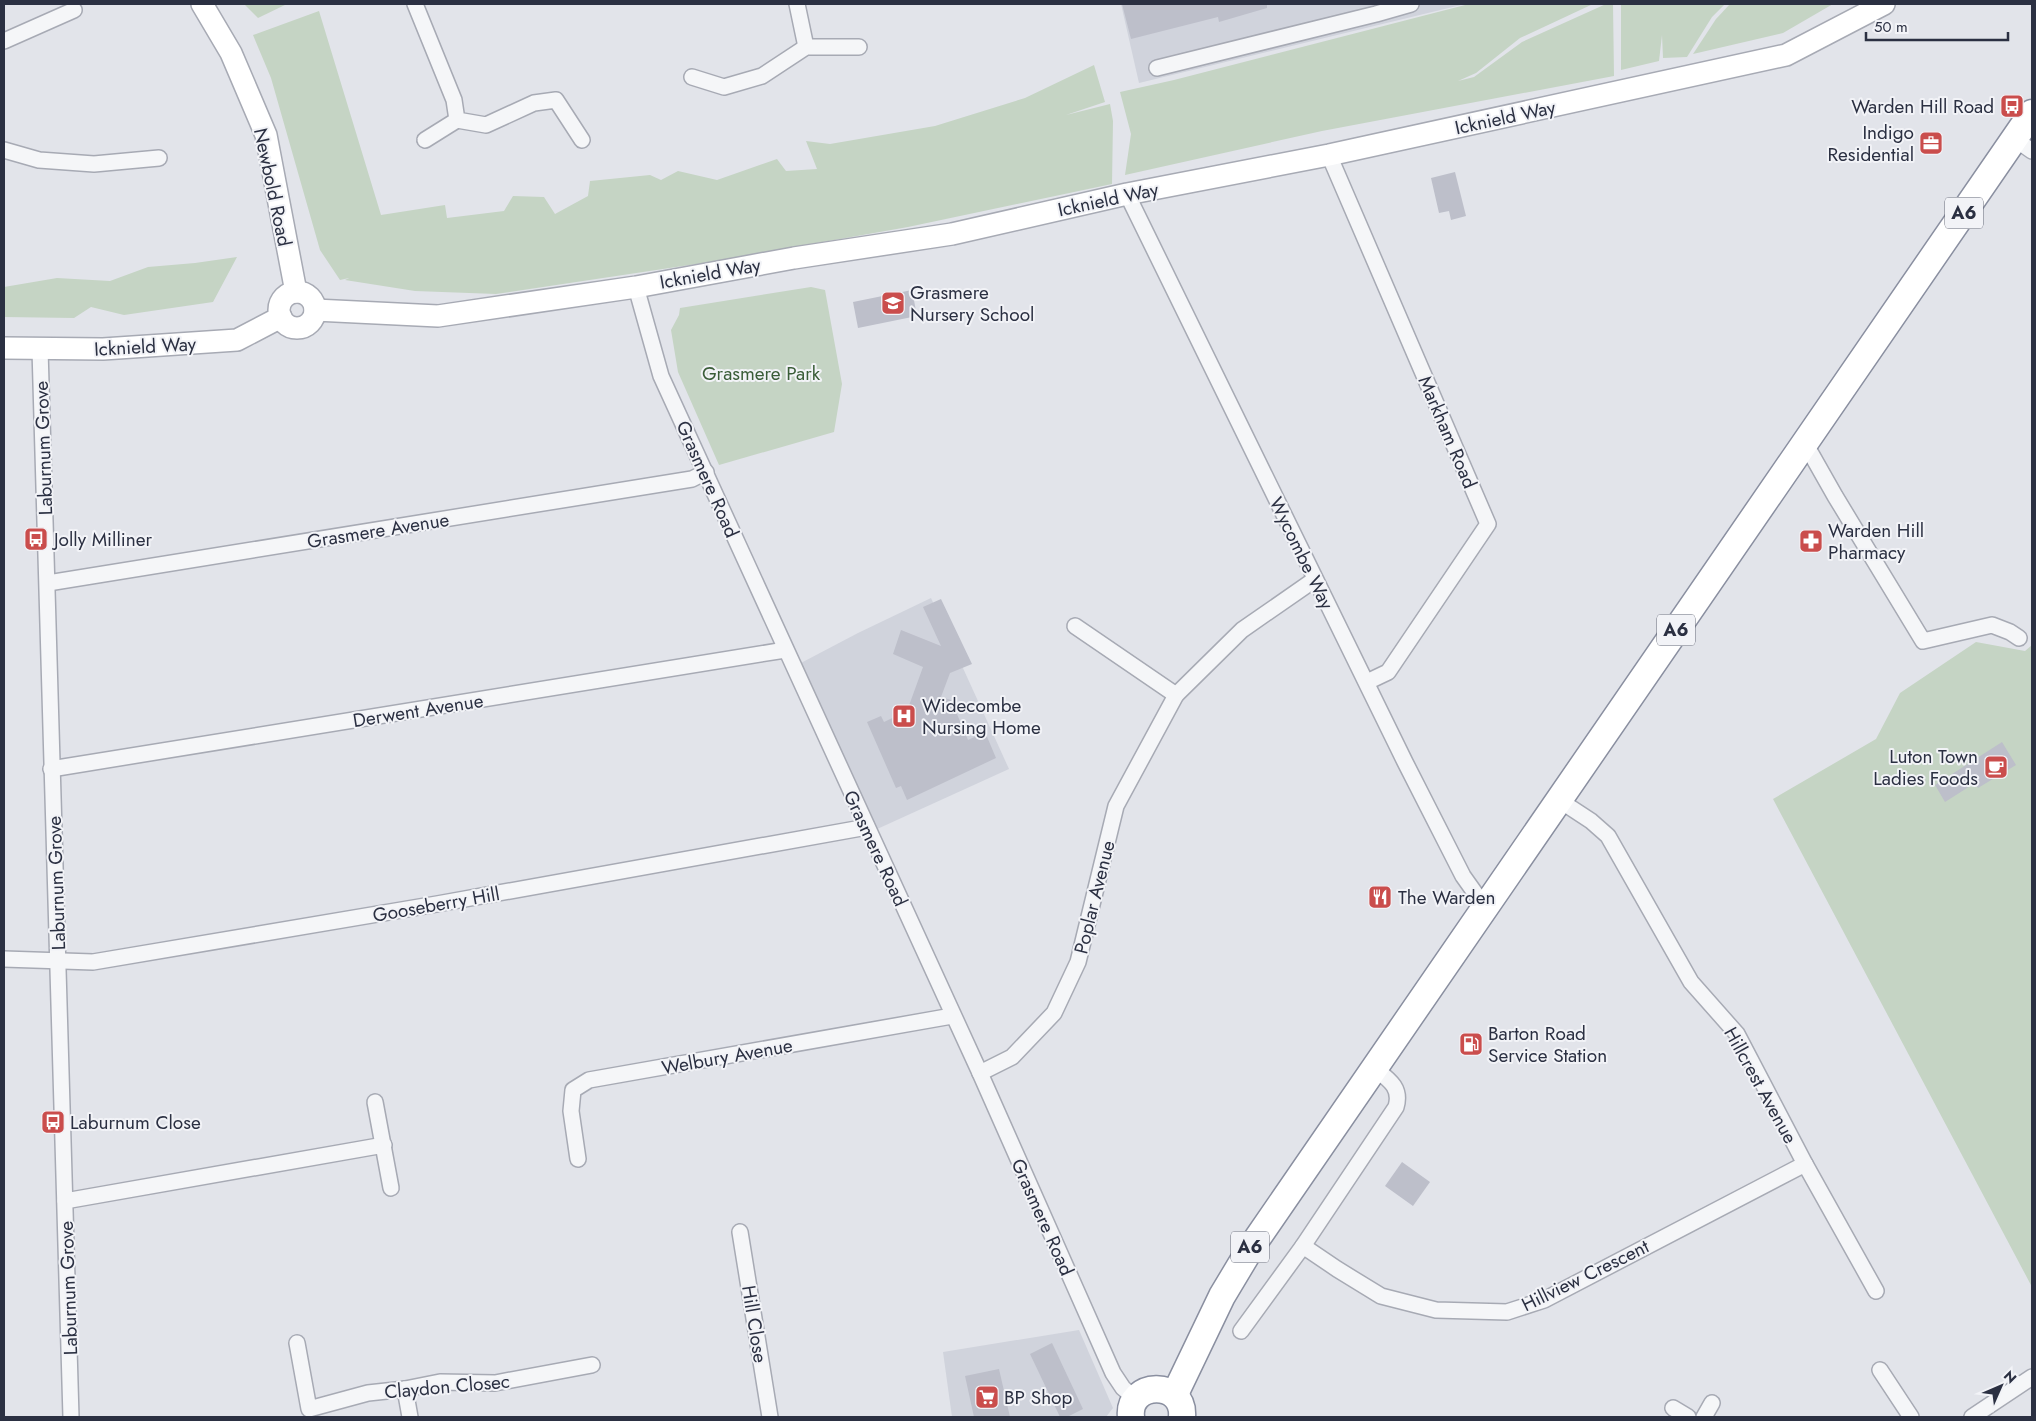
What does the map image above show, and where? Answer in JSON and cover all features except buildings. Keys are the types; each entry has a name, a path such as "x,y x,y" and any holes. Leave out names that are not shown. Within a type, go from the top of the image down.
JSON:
{"highway":[{"name":"A6","path":"1178,1406 1222,1296 1252,1246 1805,443 2024,145 2032,113"},
{"path":"1132,1412 1141,1394 1156,1389 1164,1390 1178,1406"}],"street":[{"name":"Newbold Road","path":"202,4 231,53 266,135 296,292"},
{"path":"415,4 454,100 457,120"},
{"path":"797,4 806,47"},
{"path":"1157,68 1375,9 1411,4"},
{"name":"Icknield Way","path":"315,310 438,316 636,287 794,258 952,234 1126,194 1329,155 1786,56 1884,4"},
{"path":"4,41 74,10"},
{"path":"692,77 724,87 762,76 806,47 859,47"},
{"path":"425,140 457,120 486,125 534,104 556,100 582,140"},
{"path":"4,150 39,160 94,164 159,158"},
{"name":"Markham Road","path":"1329,155 1488,524 1388,672 1367,682"},
{"name":"Wycombe Way","path":"1126,194 1405,762 1463,876 1485,907"},
{"name":"Grasmere Road","path":"636,287 661,376 980,1074 1112,1373 1123,1388 1132,1412"},
{"path":"296,292 307,295 314,304 315,310 308,324 298,328 288,325 279,312 285,296 296,292"},
{"name":"Icknield Way","path":"4,348 103,349 237,340 281,317"},
{"name":"Laburnum Grove","path":"40,349 71,1417"},
{"path":"1805,443 1923,641 1992,625 2019,638"},
{"name":"Grasmere Avenue","path":"48,583 692,479 706,472"},
{"name":"Poplar Avenue","path":"980,1074 1012,1057 1054,1014 1078,962 1116,806 1176,694 1242,630 1314,580"},
{"path":"1076,626 1176,694"},
{"name":"Derwent Avenue","path":"51,769 785,650"},
{"name":"Hillcrest Avenue","path":"1559,800 1591,821 1608,836 1691,982 1737,1034 1805,1164 1876,1291"},
{"name":"Gooseberry Hill","path":"4,959 59,962 103,960 437,904 867,827"},
{"name":"Welbury Avenue","path":"578,1159 571,1111 573,1090 589,1080 952,1016"},
{"path":"1241,1331 1303,1246 1396,1107 1398,1100 1397,1089 1392,1082 1374,1068"},
{"path":"375,1102 391,1188"},
{"path":"65,1201 384,1145"},
{"name":"Hillview Crescent","path":"1303,1246 1337,1270 1381,1296 1436,1310 1507,1312 1544,1300 1805,1164"},
{"name":"Hill Close","path":"740,1232 770,1417"},
{"name":"Claydon Closec","path":"297,1343 309,1409 368,1393 405,1389 440,1382 495,1383 592,1365"},
{"path":"1880,1370 1911,1417"},
{"path":"1972,1417 2032,1377"},
{"path":"405,1389 410,1417"},
{"path":"1704,1417 1712,1403"},
{"path":"1673,1408 1688,1417"}],"shaded area":[{"path":"1121,4 1465,4 1139,83"},
{"name":"Widecombe Nursing Home","path":"931,598 1009,769 875,830 799,664"},
{"path":"1079,1330 1113,1408 1106,1417 952,1417 943,1352"}],"green space":[{"path":"244,4 287,4 258,18"},
{"path":"1469,4 1593,4 1520,38 1476,73 1458,81 1474,77 1522,42 1606,4 1613,4 1614,76 1322,131 1125,175 1131,134 1120,92 1174,80"},
{"path":"1621,4 1725,4 1712,17 1687,57 1663,58 1662,35 1659,61 1621,70"},
{"path":"1730,4 1833,4 1783,33 1693,54 1716,19"},
{"path":"319,11 381,215 445,205 447,218 504,211 513,196 544,197 555,214 588,196 590,181 650,175 661,180 678,171 717,180 777,159 786,171 817,169 806,141 830,144 935,126 1025,98 1094,65 1105,102 1066,115 1110,104 1113,121 1112,184 908,227 703,263 496,294 415,291 345,280 349,278 340,280 320,250 271,78 253,35"},
{"path":"237,257 213,302 124,315 91,307 74,318 4,317 4,287 57,278 110,281 148,267"},
{"name":"Grasmere Park","path":"811,287 825,290 842,384 834,432 719,465 678,372 671,330 679,315 680,308"},
{"path":"1976,642 2025,651 2032,645 2032,1287 1773,799 1876,739 1900,693"}],"place":[{"name":"Warden Hill Road","path":"2012,106"},
{"name":"Indigo Residential","path":"1931,143"},
{"name":"Grasmere Nursery School","path":"893,303"},
{"name":"Jolly Milliner","path":"36,539"},
{"name":"Warden Hill Pharmacy","path":"1811,541"},
{"name":"Widecombe Nursing Home","path":"904,716"},
{"name":"Luton Town Ladies Foods","path":"1996,767"},
{"name":"The Warden","path":"1380,897"},
{"name":"Barton Road Service Station","path":"1471,1044"},
{"name":"Laburnum Close","path":"53,1122"},
{"name":"BP Shop","path":"987,1397"}]}
